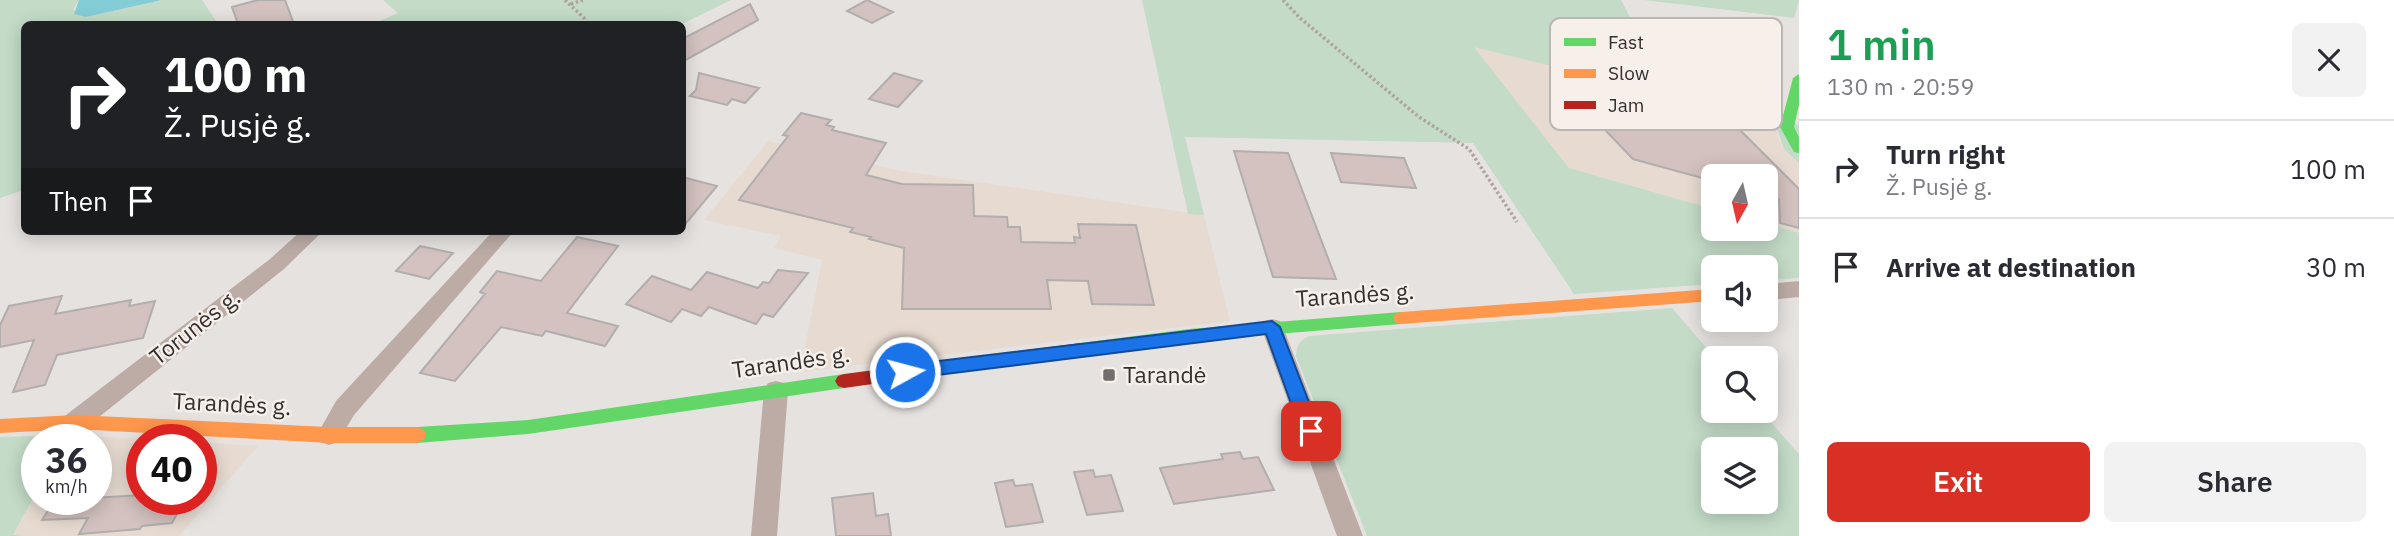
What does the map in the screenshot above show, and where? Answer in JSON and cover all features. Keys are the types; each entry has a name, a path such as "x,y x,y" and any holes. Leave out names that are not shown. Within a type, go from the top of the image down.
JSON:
{"street":[{"path":"1799,78 1787,127 1799,149"},
{"name":"Torunės g.","path":"75,422 276,264 309,235"},
{"path":"330,435 345,408 500,235"},
{"path":"1778,291 1799,289"},
{"name":"Tarandės g.","path":"0,426 75,422 330,435 404,436 528,427 776,390 1272,327 1701,296"},
{"path":"1272,327 1350,536"},
{"path":"764,536 776,390"}],"path":[{"path":"565,0 585,21"},
{"path":"571,4 583,0"},
{"path":"1283,0 1300,18 1419,117 1469,149 1517,222"}],"shaded area":[{"path":"1473,46 1550,65 1550,130 1776,130 1784,149 1799,163 1799,233 1778,227 1778,164 1701,164 1701,206 1569,168"},
{"path":"768,141 902,171 1204,215 1230,321 800,372 822,260 774,248 781,236 704,220"},
{"path":"112,437 126,438 126,515 197,515 179,536 13,536 24,515 112,515"},
{"path":"217,443 258,446 217,493"}],"green space":[{"path":"0,0 79,0 73,10 86,17 162,0 202,0 216,21 21,21 21,191 0,198"},
{"path":"383,0 731,0 686,22 379,21 398,13"},
{"path":"1142,0 1621,0 1630,18 1550,18 1550,65 1474,47 1569,168 1701,206 1701,242 1778,242 1778,227 1799,233 1799,278 1778,279 1778,255 1701,255 1701,285 1574,294 1473,143 1185,137 1204,215 1188,214"},
{"path":"1644,0 1799,0 1794,18"},
{"path":"1782,116 1799,125 1799,163 1784,149 1777,130 1782,130"},
{"path":"1672,308 1705,346 1701,346 1701,423 1772,423 1799,454 1799,536 1367,536 1296,356 1303,340 1309,336"},
{"path":"21,436 21,515 24,515 13,535 24,536 0,536 0,437"}],"water":[{"path":"79,0 162,0 86,17 74,14"}],"building":[{"path":"258,0 285,0 293,21 237,21 232,7"},
{"path":"867,0 893,12 872,23 847,11"},
{"path":"750,4 758,20 686,60 686,37"},
{"path":"699,73 759,88 745,103 732,99 727,105 690,96 696,90"},
{"path":"894,73 922,81 898,107 869,99"},
{"path":"801,113 831,120 826,125 834,127 832,130 886,143 866,175 902,184 973,185 974,216 1007,217 1008,227 1020,227 1021,242 1075,243 1074,237 1080,238 1078,224 1136,225 1154,305 1092,304 1088,281 1047,280 1051,309 902,309 904,248 850,232 853,228 739,200 788,136 783,135"},
{"path":"1605,130 1740,130 1774,164 1701,164 1701,178 1633,159"},
{"path":"1234,151 1288,153 1336,279 1273,277"},
{"path":"1331,153 1404,158 1416,188 1341,182"},
{"path":"1778,168 1799,189 1799,228 1780,223"},
{"path":"686,178 717,186 686,223"},
{"path":"577,237 618,246 567,313 618,326 605,346 546,331 542,336 501,327 455,381 420,373 485,294 480,292 497,271 541,281"},
{"path":"420,246 453,253 429,279 396,271"},
{"path":"778,270 808,273 773,317 763,314 756,324 709,307 701,316 682,309 671,322 626,304 652,276 691,290 707,272 758,288 763,282 769,283"},
{"path":"62,296 55,314 131,300 129,306 155,301 143,338 57,355 45,385 13,392 34,340 0,347 0,325 9,306"},
{"path":"1240,452 1243,459 1258,457 1274,490 1174,504 1160,468 1223,459 1221,454"},
{"path":"1093,470 1095,477 1111,475 1123,511 1087,515 1074,472"},
{"path":"1013,480 1015,486 1032,484 1043,522 1006,527 995,483"},
{"path":"873,493 876,516 888,514 891,536 836,536 832,498"},
{"path":"126,496 126,515 176,515 172,523 142,526 140,529 79,534 88,518 42,520 45,515 112,515 112,497"}],"traffic: fast":[{"path":"1799,78 1787,127 1799,149"},
{"path":"1081,349 1189,335 1401,318"},
{"path":"417,435 528,427 844,381"}],"traffic: slow":[{"path":"1401,318 1701,296"},
{"path":"0,426 75,422 329,435 417,435"}],"traffic: jam":[{"path":"844,381 1081,349"}],"place":[{"name":"Tarandė","path":"1109,375"}],"route":[{"path":"905,372 1189,335 1272,327 1311,431"}]}
